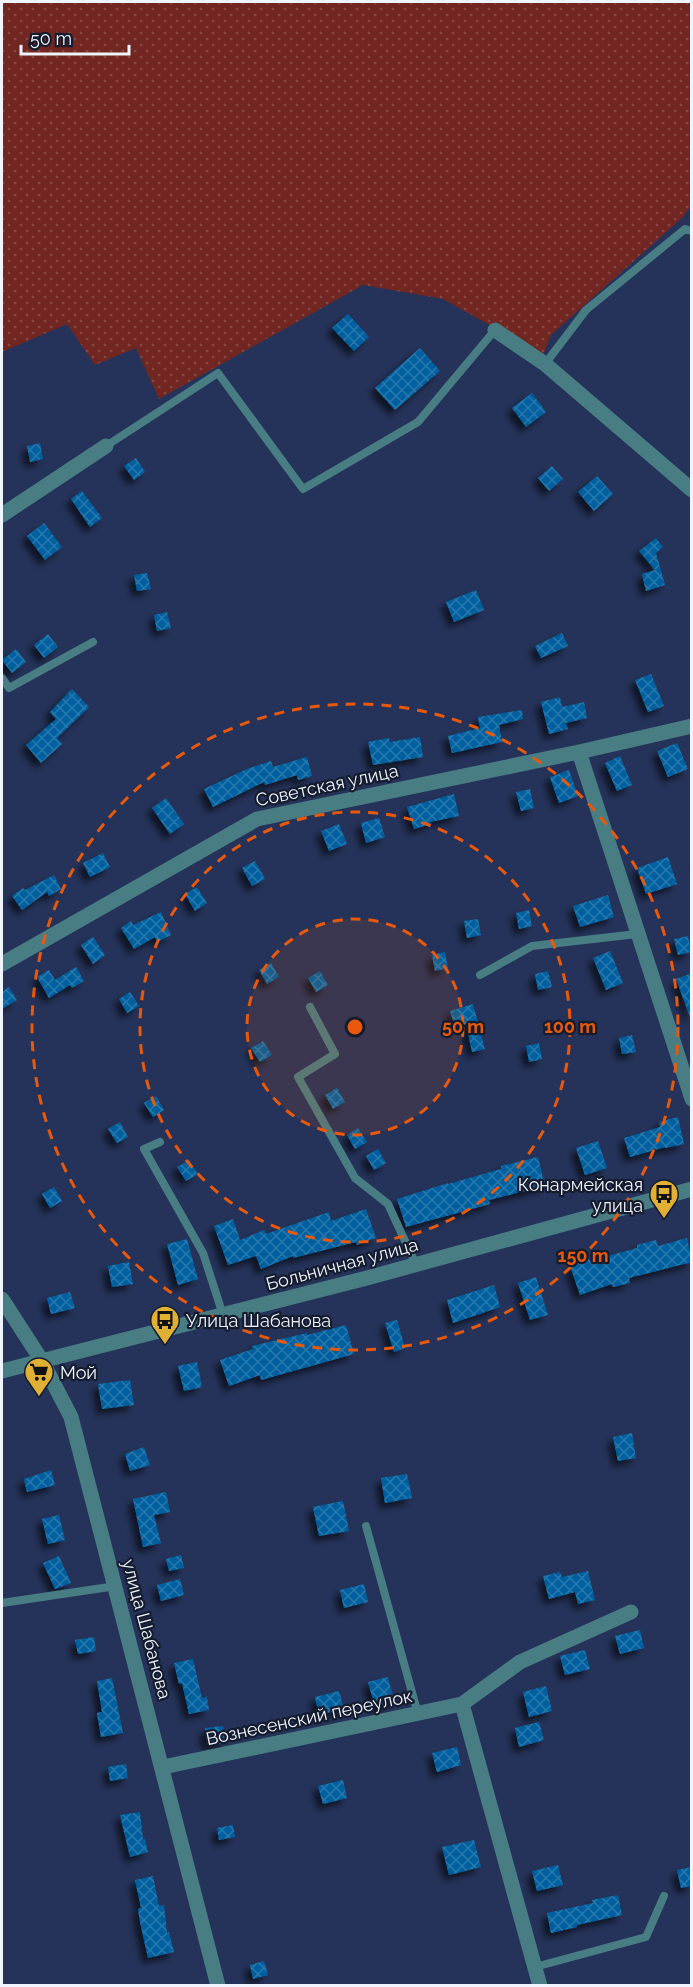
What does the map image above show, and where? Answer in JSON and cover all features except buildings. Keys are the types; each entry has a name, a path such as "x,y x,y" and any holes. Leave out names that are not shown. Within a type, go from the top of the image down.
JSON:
{"street":[{"path":"495,330 545,364 692,490"},
{"path":"2,515 106,446"},
{"name":"Советская улица","path":"2,964 257,819 579,752 692,726"},
{"path":"579,752 692,1099"},
{"name":"Больничная улица","path":"2,1371 416,1265 692,1189"},
{"name":"улица Шабанова","path":"2,1299 42,1361 71,1417 218,1986"},
{"name":"Вознесенский переулок","path":"163,1767 462,1704 520,1662 631,1612"},
{"path":"462,1704 540,1986"}],"lane":[{"path":"545,364 586,310 685,229 692,231"},
{"path":"106,446 218,373 303,489 417,422 495,330"},
{"path":"2,678 9,688 93,642"},
{"path":"480,975 532,945 637,934"},
{"path":"310,1007 335,1054 298,1077 355,1178 388,1204 416,1265"},
{"path":"160,1142 144,1149 203,1253 223,1315"},
{"path":"366,1526 418,1714"},
{"path":"2,1603 116,1586"},
{"path":"535,1967 646,1937 664,1896"}],"shaded area":[{"path":"2,2 691,2 691,206 682,218 551,335 543,355 443,299 363,285 159,399 136,348 95,365 67,324 2,352"}],"place":[{"name":"Конармейская улица","path":"664,1220"},
{"name":"Улица Шабанова","path":"165,1346"},
{"name":"Мой","path":"39,1398"}]}
